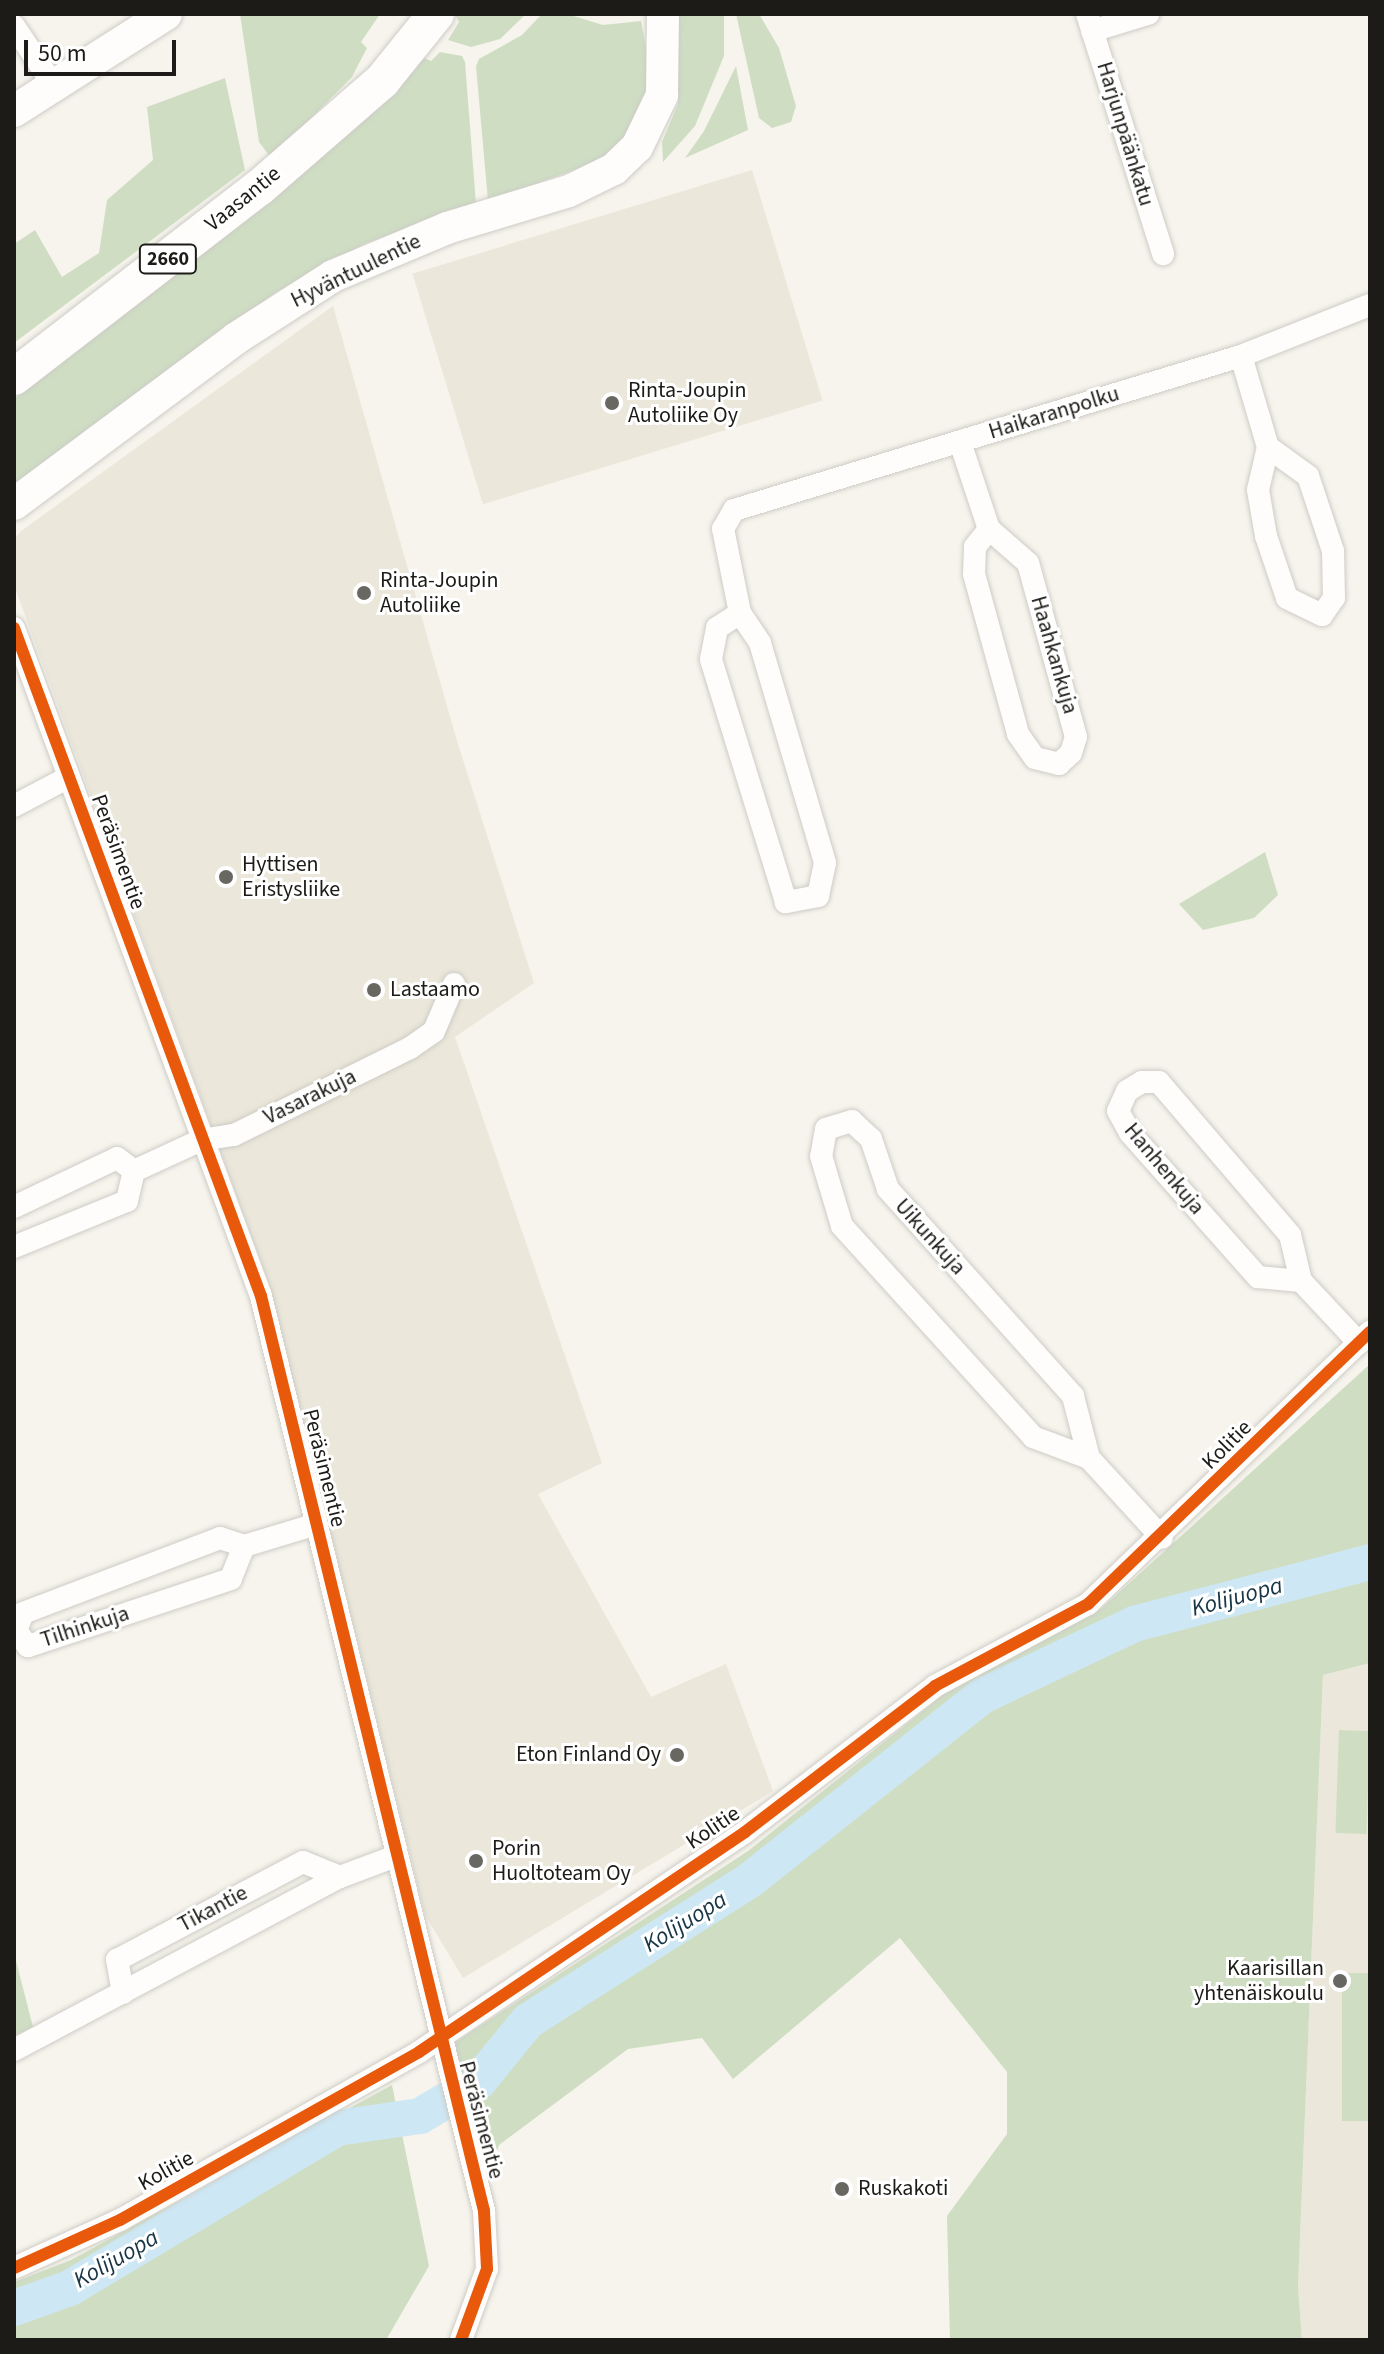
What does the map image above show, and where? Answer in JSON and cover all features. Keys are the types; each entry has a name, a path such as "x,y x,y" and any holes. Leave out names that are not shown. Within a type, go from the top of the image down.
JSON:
{"main road":[{"name":"Vaasantie","path":"318,136 378,62 409,14"},
{"name":"Vaasantie","path":"14,377 260,187 382,81 436,14"}],"street":[{"path":"14,111 166,14"},
{"path":"645,14 662,95"},
{"name":"Hyväntuulentie","path":"14,504 235,339 333,276 447,228 569,191 614,169 653,123 662,95 663,14"},
{"path":"1090,22 1148,14"},
{"name":"Harjunpäänkatu","path":"1090,22 1163,254"},
{"path":"14,26 54,86"},
{"name":"Haikaranpolku","path":"740,613 723,529 734,510 1241,356 1370,305"},
{"path":"1241,356 1268,447 1258,490 1266,536 1287,598 1322,615 1334,598 1328,536 1308,476 1268,447"},
{"path":"960,442 989,529"},
{"name":"Haahkankuja","path":"989,529 1028,563 1076,737 1071,753 1059,764 1035,758 1014,721 974,574 975,547 989,529"},
{"path":"740,613 760,643 825,863 818,896 786,902 711,659 717,628 740,613"},
{"name":"Peräsimentie","path":"14,628 261,1296 438,2036 484,2211 487,2269 461,2340"},
{"path":"14,806 69,777"},
{"name":"Vasarakuja","path":"134,1171 201,1140 234,1135 410,1048 434,1031 454,984"},
{"name":"Hanhenkuja","path":"1301,1281 1258,1277 1130,1133 1118,1111 1127,1091 1142,1082 1159,1082 1290,1235 1301,1281 1364,1338"},
{"name":"Uikunkuja","path":"1089,1458 1073,1396 888,1189 871,1139 852,1121 826,1129 821,1156 842,1226 1033,1437 1089,1458 1162,1538"},
{"path":"14,1207 117,1158 134,1171 127,1201 14,1247"},
{"name":"Kolitie","path":"14,2268 120,2220 419,2052 438,2036 745,1832 935,1686 1088,1604 1162,1538 1364,1338"},
{"name":"Tilhinkuja","path":"244,1546 231,1579 28,1646 16,1631 23,1613 220,1538 244,1546 317,1524"},
{"name":"Tikantie","path":"14,2050 340,1877 396,1856"},
{"name":"Tikantie","path":"123,1993 117,1960 303,1862 340,1877"}],"shaded area":[{"path":"752,170 822,400 483,504 413,274"},
{"path":"333,306 457,741 534,983 455,1037 602,1463 538,1494 651,1697 726,1664 773,1791 463,1978 425,1915 270,1287 14,585 14,540 21,531"},
{"name":"Kaarisillan yhtenäiskoulu","path":"1370,1663 1370,2340 1302,2340 1298,2286 1323,1675"}],"green space":[{"path":"240,14 380,14 361,42 367,48 352,77 271,158 259,142"},
{"path":"455,14 526,14 500,39 471,47 448,40 459,22"},
{"path":"542,14 567,14 603,25 641,21 649,64 642,117 607,158 488,201 476,66 479,59 522,35"},
{"path":"676,14 724,14 724,56 695,126 663,162 662,142 678,104"},
{"path":"736,14 759,14 779,48 796,106 791,122 772,128 759,118"},
{"path":"440,52 462,56 465,62 476,204 366,243 278,291 14,486 14,399 269,203 362,111 424,58 431,61"},
{"path":"736,66 748,130 685,158 704,131"},
{"path":"225,78 245,170 14,343 14,244 35,230 62,277 99,253 107,200 153,160 147,107"},
{"path":"1265,852 1278,895 1254,918 1203,930 1179,904"},
{"path":"1370,1364 1370,1663 1323,1675 1298,2286 1302,2340 950,2340 947,2216 1007,2134 1007,2072 900,1938 733,2079 702,2038 628,2049 499,2145 494,2160 448,2047 748,1851 943,1695 1101,1609"},
{"path":"1339,1730 1370,1731 1366,1834 1335,1833"},
{"path":"14,1953 33,2027 14,2036"},
{"path":"1342,1973 1370,1973 1370,2121 1342,2121"},
{"path":"392,2085 429,2266 386,2340 14,2340 14,2282 71,2260"}],"waterway":[{"name":"Kolijuopa","path":"14,2308 70,2288 337,2128 420,2116 479,2081 528,2021 750,1880 982,1696 1134,1624 1370,1562"}],"cycle path":[{"path":"14,628 261,1296 484,2211 487,2269 461,2340"},
{"path":"14,2268 120,2220 419,2052 745,1832 935,1686 1088,1604 1370,1332"}],"place":[{"name":"Rinta-Joupin Autoliike Oy","path":"612,403"},
{"name":"Rinta-Joupin Autoliike","path":"364,593"},
{"name":"Hyttisen Eristysliike","path":"226,877"},
{"name":"Lastaamo","path":"374,990"},
{"name":"Eton Finland Oy","path":"677,1755"},
{"name":"Porin Huoltoteam Oy","path":"476,1861"},
{"name":"Kaarisillan yhtenäiskoulu","path":"1340,1981"},
{"name":"Ruskakoti","path":"842,2189"}]}
